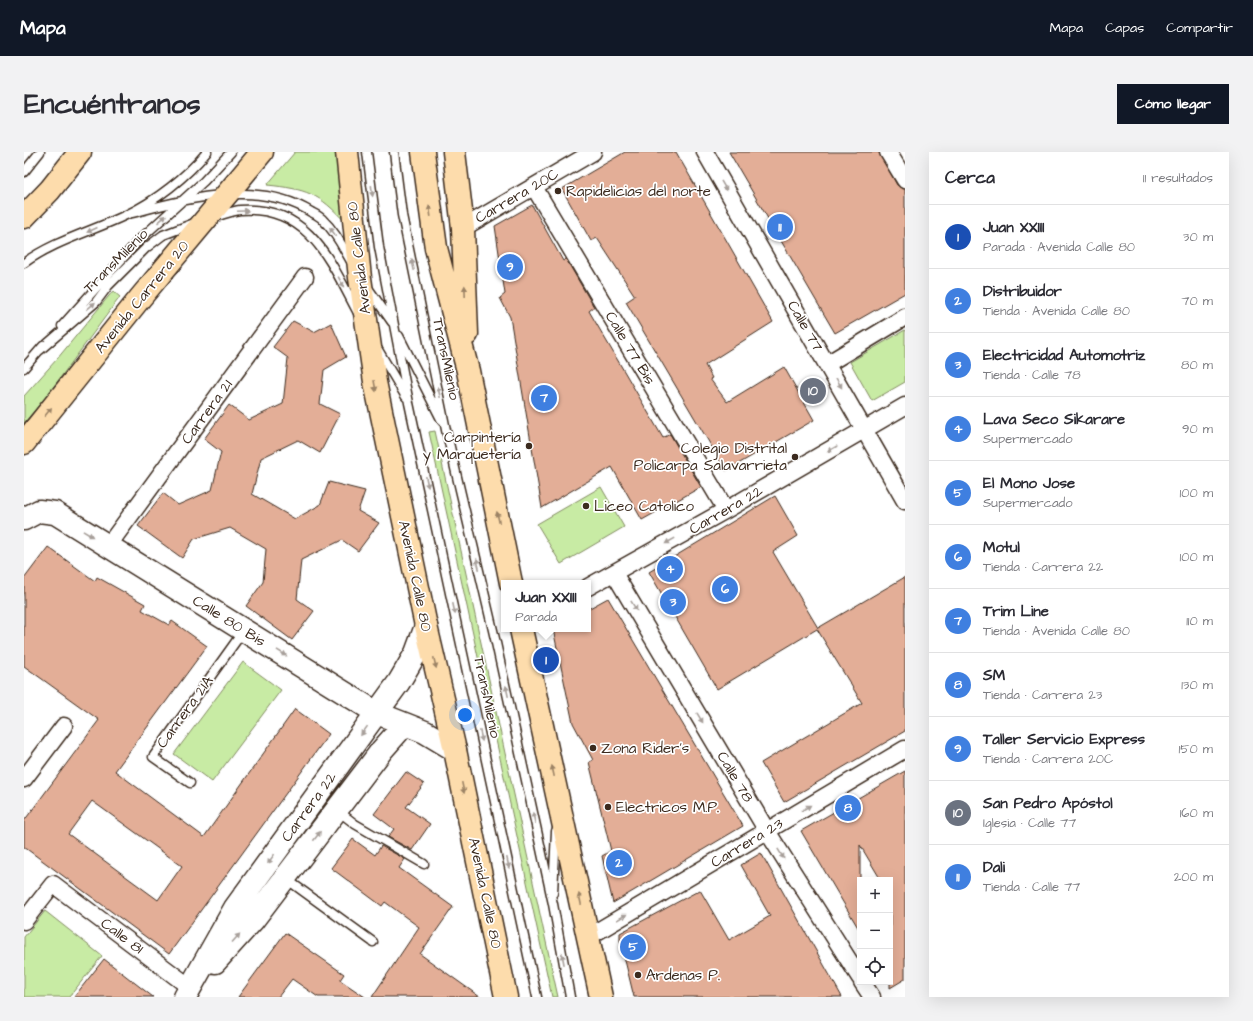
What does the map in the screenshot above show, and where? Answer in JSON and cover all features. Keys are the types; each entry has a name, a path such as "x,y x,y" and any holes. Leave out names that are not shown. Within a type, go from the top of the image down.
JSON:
{"highway":[{"path":"24,217 80,152"},
{"name":"Avenida Carrera 20","path":"24,443 141,297 262,152"},
{"name":"Avenida Calle 80","path":"347,152 360,278 369,334 374,382 426,626 455,750 501,992"},
{"path":"423,152 436,248 468,372 510,580"},
{"path":"454,152 463,228 468,372"},
{"path":"522,632 601,997"}],"street":[{"name":"Carrera 20C","path":"463,228 593,152"},
{"name":"Calle 77","path":"705,152 828,364 905,501"},
{"path":"888,152 905,180"},
{"name":"Calle 77 Bis","path":"534,186 726,510"},
{"name":"Carrera 21","path":"108,546 305,277"},
{"path":"828,364 905,316"},
{"name":"Carrera 22","path":"591,585 726,510 905,406"},
{"name":"Calle 80 Bis","path":"24,519 39,511 55,514 377,712 404,725"},
{"name":"Calle 78","path":"614,573 767,831 857,973"},
{"name":"Carrera 22","path":"188,992 235,908 407,669 426,626"},
{"path":"404,725 425,732 455,750"},
{"name":"Carrera 22","path":"188,992 253,920 392,738 404,725"},
{"path":"24,780 64,726"},
{"name":"Carrera 23","path":"588,937 905,749"},
{"name":"Calle 81","path":"24,921 53,884 188,992"},
{"path":"864,985 872,997"}],"lane":[{"path":"24,172 40,152"},
{"name":"TransMilenio","path":"128,214 162,193 186,173 207,152"},
{"name":"TransMilenio","path":"24,368 139,240 204,181 231,152"},
{"name":"TransMilenio","path":"368,152 379,247 409,403 537,997"},
{"name":"TransMilenio","path":"394,152 402,215 446,430 496,643 553,904 570,997"},
{"name":"TransMilenio","path":"128,214 182,200 225,196 261,196 277,198 298,204 322,219 336,235 360,278 394,326 446,430"},
{"name":"TransMilenio","path":"40,350 96,302 108,286 146,248 163,234 177,228 239,210 255,210 279,215 304,228 314,238 325,252 369,334 409,403"},
{"path":"24,263 58,244 128,214"},
{"name":"Carrera 21A","path":"190,783 153,757 244,630"},
{"name":"TransMilenio","path":"553,904 558,795"},
{"path":"337,810 355,824 424,864"},
{"path":"285,878 373,942"}],"green space":[{"path":"295,152 336,152 346,223 328,205 311,194 292,188 267,185"},
{"path":"113,291 120,297 46,397 24,423 24,396 57,359"},
{"path":"905,330 905,382 872,401 850,362"},
{"path":"435,431 558,997 552,997 429,432"},
{"path":"601,487 624,527 561,564 537,524"},
{"path":"243,662 281,690 212,782 174,754"},
{"path":"45,911 102,956 69,997 24,997 24,937"}],"building":[{"path":"625,152 676,152 773,322 705,365 712,378 710,379 727,402 784,367 814,420 726,471 626,302 635,296 597,238 591,241 562,189"},
{"path":"729,152 879,152 897,185 905,189 905,293 835,333"},
{"path":"532,205 563,261 566,259 594,307 589,311 663,438 670,434 701,487 642,520 612,467 542,508 510,317 500,298 505,294 495,226"},
{"path":"293,321 314,332 331,323 346,357 324,370 320,404 340,414 320,453 298,440 261,458 252,494 295,519 320,505 329,482 365,491 358,511 379,523 358,551 342,540 301,560 297,599 314,611 292,640 246,606 263,582 266,549 230,528 194,539 182,558 138,526 163,493 178,505 212,490 221,452 204,439 229,405 249,420 283,404 288,358 273,347"},
{"path":"775,496 798,536 773,552 818,628 905,577 905,731 784,802 761,763 862,703 817,629 717,689 649,572"},
{"path":"48,547 95,581 97,577 145,604 142,610 169,625 172,621 207,646 115,771 204,837 295,709 329,734 169,954 24,847 24,821 99,720 24,666 24,579","holes":["92,801 182,866 158,900 68,834"]},
{"path":"608,598 743,826 613,903 602,856 611,851 589,762 593,760 573,723 554,632 591,632 591,607"},
{"path":"905,771 905,979 890,988 890,985 893,985 893,877 879,877 860,845 860,877 857,877 857,926 801,831"},
{"path":"406,772 424,784 406,807 430,824 412,850 388,837 394,829 374,814"},
{"path":"353,839 375,855 381,846 405,859 399,868 453,907 420,954 480,997 372,997 419,927 385,902 382,906 331,868"},
{"path":"761,853 842,997 634,997 620,940 620,933 700,890 729,940 770,916 741,865"},
{"path":"285,933 344,974 340,980 365,997 318,997 292,979 278,997 238,997"},
{"path":"104,959 153,997 74,997"}],"place":[{"name":"Rapidelicias del norte","path":"558,191"},
{"name":"Dali","path":"780,227"},
{"name":"Taller Servicio Express","path":"510,267"},
{"name":"San Pedro Apóstol","path":"813,391"},
{"name":"Trim Line","path":"544,398"},
{"name":"Carpintería y Marquetería","path":"529,446"},
{"name":"Colegio Distrital Policarpa Salavarrieta","path":"795,457"},
{"name":"Liceo Catolico","path":"586,506"},
{"name":"Lava Seco Sikarare","path":"670,569"},
{"name":"Motul","path":"725,589"},
{"name":"Electricidad Automotriz","path":"673,602"},
{"name":"Juan XXIII","path":"546,660"},
{"name":"Zona Rider's","path":"593,748"},
{"name":"Electricos M.P.","path":"608,807"},
{"name":"SM","path":"848,808"},
{"name":"Distribuidor","path":"619,863"},
{"name":"El Mono Jose","path":"633,947"},
{"name":"Ardenas P.","path":"638,975"}]}
